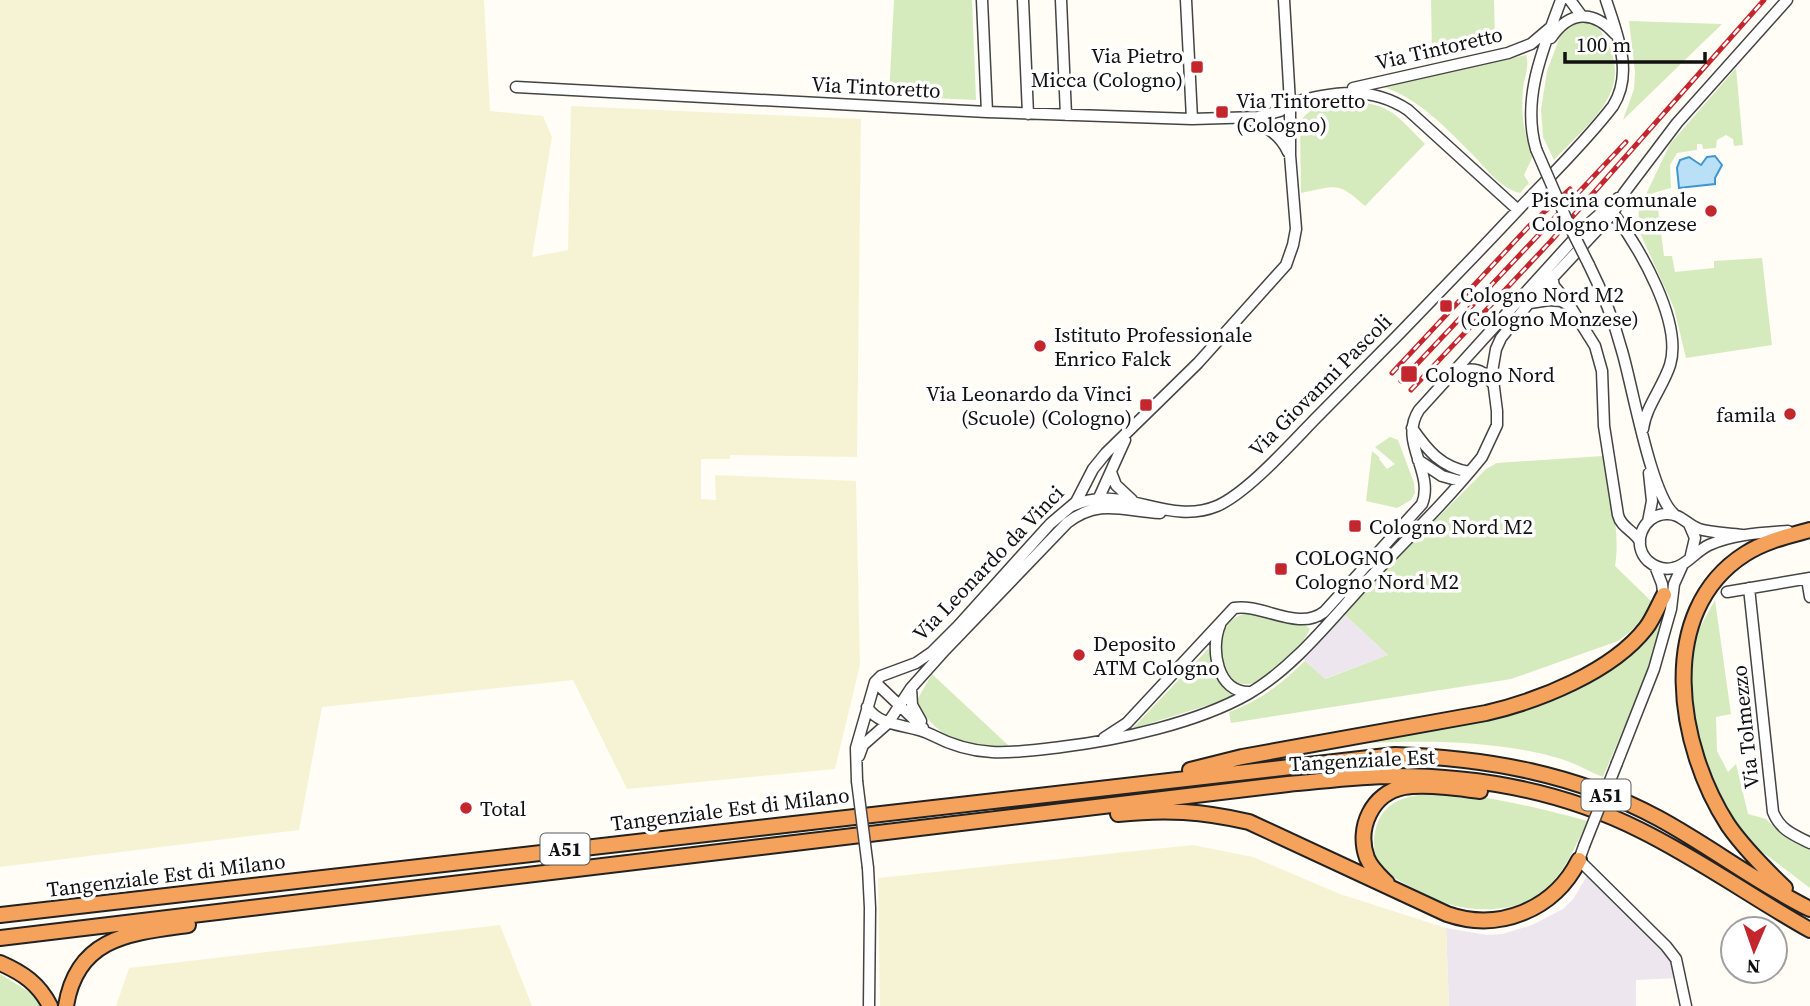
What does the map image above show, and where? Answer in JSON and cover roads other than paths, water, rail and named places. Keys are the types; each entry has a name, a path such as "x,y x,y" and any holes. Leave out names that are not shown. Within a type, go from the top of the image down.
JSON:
{"highway":[{"path":"1805,906 1759,862 1719,810 1693,748 1685,713 1682,678 1695,617 1720,576 1747,552 1773,540 1810,530"},
{"path":"1130,785 1242,757 1516,706 1571,683 1617,654 1646,628 1664,595"},
{"name":"Tangenziale Est","path":"1130,785 1376,756 1461,758 1503,764 1572,782 1643,811 1805,906"},
{"name":"Tangenziale Est","path":"925,828 1287,784 1391,776 1449,777 1532,791 1588,808 1647,833 1810,930"},
{"name":"Tangenziale Est di Milano","path":"0,915 1130,785"},
{"path":"1393,889 1367,859 1363,838 1372,807 1393,790 1418,786 1572,803"},
{"path":"925,828 1155,810 1217,815 1248,822 1278,834 1466,921 1500,920 1540,905 1563,884 1582,853"},
{"name":"Tangenziale Est di Milano","path":"0,938 925,828"},
{"path":"66,1006 76,971 93,952 113,939 133,933 212,921 292,902"},
{"path":"0,963 30,979 42,991 50,1006"}],"street":[{"path":"982,0 987,112"},
{"path":"1023,0 1028,114"},
{"path":"1061,0 1066,115"},
{"path":"1186,0 1192,119"},
{"name":"Via Leonardo da Vinci","path":"875,682 881,676 916,663 932,652 1050,524 1072,506 1093,469 1107,453 1198,363 1286,265 1296,229 1290,155 1284,0"},
{"path":"1561,0 1536,73 1531,131 1536,149 1569,225 1590,265 1618,338 1646,449 1652,501 1648,522"},
{"path":"1570,0 1581,15 1601,21 1618,37"},
{"path":"867,707 873,716 888,723 913,727 959,747 984,753 1007,753 1116,740 1224,705 1251,692 1287,664 1485,453 1495,432 1497,414 1492,366 1498,343 1624,194 1677,123 1787,0"},
{"name":"Via Giovanni Pascoli","path":"1072,506 1097,499 1135,502 1177,512 1202,511 1217,506 1243,489 1372,362 1602,120 1616,101 1622,85 1623,67 1618,37 1606,1"},
{"path":"1545,48 1563,22 1581,15"},
{"name":"Via Tintoretto","path":"516,87 1028,114 1192,119 1239,117 1330,93 1508,53 1531,44 1551,27"},
{"name":"Via Tintoretto","path":"1330,93 1369,93 1400,105 1518,210"},
{"path":"1239,117 1273,132 1283,141 1290,155"},
{"path":"1090,744 1110,736 1127,723 1230,610 1245,607 1302,620 1321,615 1420,507 1426,486 1412,444 1412,428 1419,410 1455,374 1490,330 1584,228 1608,212"},
{"path":"1608,212 1632,238 1668,314 1674,337 1669,368 1647,414 1643,432"},
{"path":"1552,262 1552,280 1592,339 1602,365 1604,426 1618,517 1624,526 1637,536 1644,557 1654,566 1664,595 1666,625"},
{"path":"1530,303 1549,300 1561,301 1570,306"},
{"path":"1455,374 1475,369 1485,373 1492,384"},
{"path":"1412,428 1429,452 1443,464 1469,472"},
{"name":"Via Leonardo da Vinci","path":"856,766 863,745 888,723 911,688 945,649 1066,523 1089,509 1111,472 1128,433"},
{"path":"1646,449 1663,500 1674,514 1689,524 1709,531 1742,535 1810,530"},
{"path":"1418,459 1442,476 1460,481"},
{"path":"1111,472 1118,489 1135,502"},
{"name":"Via Leonardo da Vinci","path":"1087,480 1088,491 1109,507"},
{"name":"Via Leonardo da Vinci","path":"1089,509 1109,507 1178,514 1202,511"},
{"path":"1640,542 1642,530 1648,522 1661,514 1674,514"},
{"path":"1686,1006 1679,970 1671,953 1582,853 1648,686 1671,610 1674,583 1695,538 1689,524"},
{"path":"1654,566 1669,569 1711,544 1742,535"},
{"path":"1727,592 1809,579 1810,597"},
{"name":"Via Tolmezzo","path":"1749,588 1773,812 1777,822 1785,830 1810,843"},
{"path":"1230,610 1217,633 1216,660 1230,684 1242,692 1251,692"},
{"path":"869,1006 868,868 856,766 858,740 875,682 929,733"},
{"path":"911,688 912,705 929,733"}],"water":[{"path":"1715,156 1722,165 1715,184 1679,188 1677,168 1680,160 1689,157 1701,165 1707,157"}],"railway":[{"path":"1411,390 1551,241 1764,0"},
{"path":"1401,381 1626,142"},
{"path":"1392,373 1532,223 1570,189"}],"place":[{"name":"Via Pietro Micca (Cologno)","path":"1197,67"},
{"name":"Via Tintoretto (Cologno)","path":"1222,112"},
{"name":"Piscina comunale Cologno Monzese","path":"1711,211"},
{"name":"Cologno Nord M2 (Cologno Monzese)","path":"1446,306"},
{"name":"Istituto Professionale Enrico Falck","path":"1040,346"},
{"name":"Cologno Nord","path":"1409,374"},
{"name":"Via Leonardo da Vinci (Scuole) (Cologno)","path":"1146,405"},
{"name":"famila","path":"1790,414"},
{"name":"Cologno Nord M2","path":"1355,526"},
{"name":"COLOGNO Cologno Nord M2","path":"1281,569"},
{"name":"Deposito ATM Cologno","path":"1079,655"},
{"name":"Total","path":"466,808"}]}
